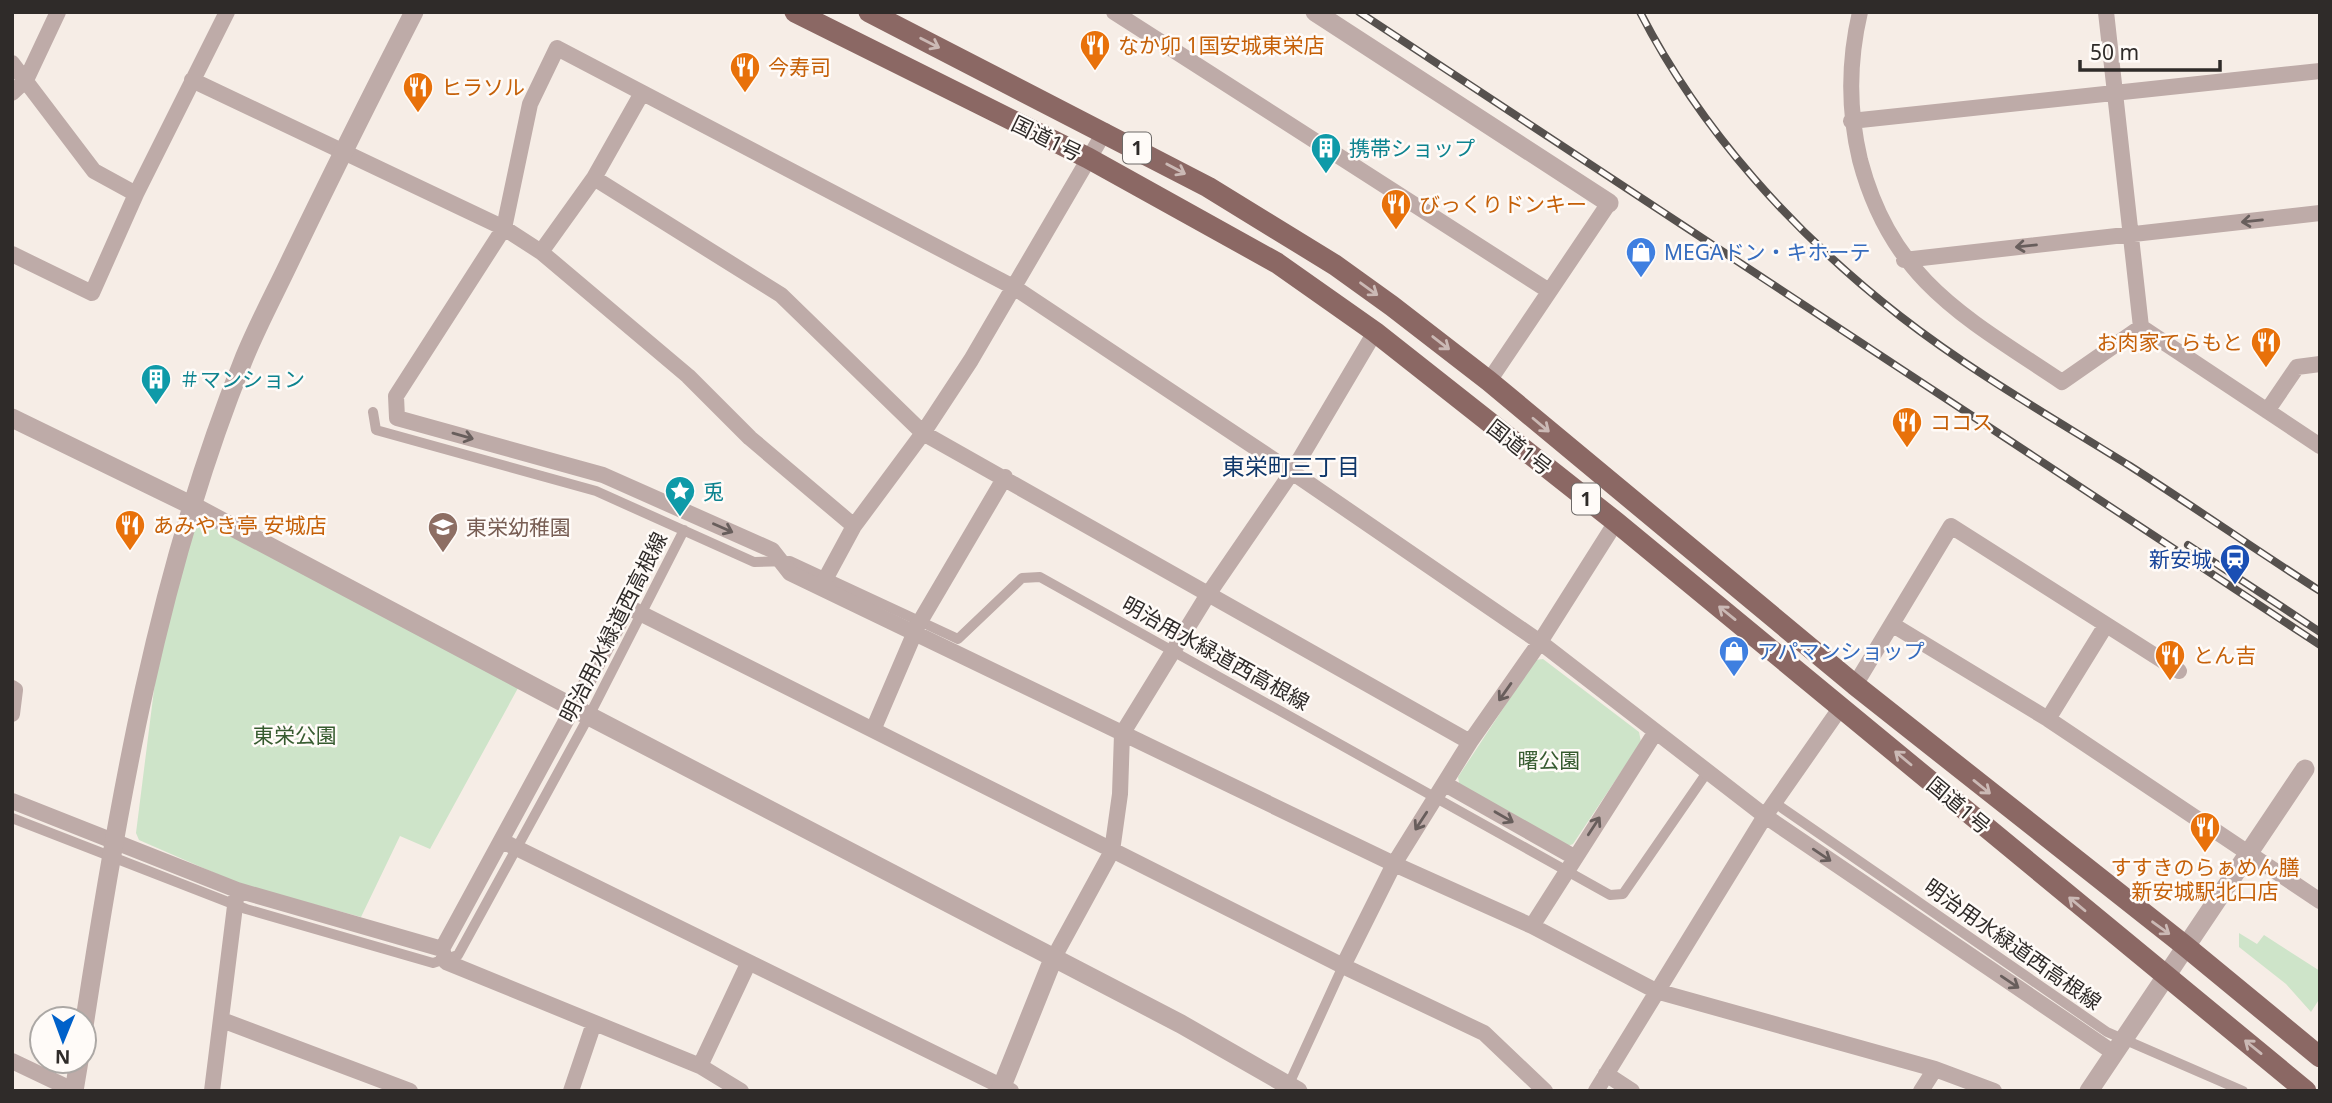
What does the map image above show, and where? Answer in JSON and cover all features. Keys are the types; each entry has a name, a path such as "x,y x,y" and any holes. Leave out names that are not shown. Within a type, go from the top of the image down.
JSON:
{"highway":[{"name":"国道1号","path":"795,12 1088,158 1277,263 1375,332 1616,522 2306,1091"},
{"name":"国道1号","path":"869,12 1105,131 1208,187 1335,265 1489,381 1855,685 2184,945 2320,1057"}],"street":[{"path":"12,93 26,80 58,12"},
{"path":"12,254 92,293 136,194 227,12"},
{"path":"87,1005 111,848 148,676 193,506 243,360 343,150 414,12"},
{"path":"1114,12 1549,291"},
{"path":"1315,12 1609,203 1489,381"},
{"path":"1860,12 1851,51 1851,121 1870,198 1904,260 1938,295 1980,328 2062,382 2141,327"},
{"path":"2106,12 2141,327 2320,446"},
{"path":"1994,1091 1935,1069 1656,991 1532,926 1394,864 1122,734 919,628 823,583 790,573 772,550 603,475 397,418 396,396 504,228 530,104 557,48 1015,288 1292,472 1540,642 1655,733 1708,771 2119,1045 2243,1091"},
{"path":"12,64 94,171 136,194"},
{"path":"1851,121 2320,71"},
{"path":"192,80 504,228 541,252 688,376 750,438 854,526"},
{"path":"541,252 594,178 642,93"},
{"path":"823,583 854,526 923,433 1015,288 1105,131"},
{"path":"594,178 781,295 923,433 1469,742"},
{"path":"1904,260 2320,213"},
{"path":"509,845 1004,1089 1053,959 1112,851 1120,794 1122,734 1207,596 1292,472 1375,332"},
{"path":"2267,411 2297,367 2320,364"},
{"path":"373,412 376,430 596,491 684,530"},
{"path":"12,418 193,506 582,713 1181,1024 1293,1087 1343,967 1394,864 1469,742 1540,642 1616,522"},
{"path":"873,730 919,628 1005,477"},
{"path":"1855,685 1951,526 2179,671"},
{"name":"明治用水緑道西高根線","path":"643,615 684,530 754,562 780,561"},
{"name":"明治用水緑道西高根線","path":"919,628 958,639 1022,578 1040,577 1173,651 1441,790"},
{"path":"443,954 509,845 582,713 628,607 1343,967 1484,1033 1545,1091"},
{"path":"1893,625 2048,719 2320,901"},
{"path":"2048,719 2106,625"},
{"path":"12,688 15,690 12,714"},
{"path":"1595,1091 1770,810 1841,707"},
{"path":"1532,926 1655,733"},
{"path":"1441,790 1571,863 1610,895 1623,894 1708,771"},
{"path":"2089,1091 2184,945 2248,854 2312,772"},
{"path":"12,801 111,848 236,897 443,954 594,1023 700,1066 741,1091"},
{"path":"12,818 111,848"},
{"path":"212,1091 236,897"},
{"path":"700,1066 748,964"},
{"path":"222,1020 410,1091"},
{"path":"571,1091 594,1023"},
{"path":"12,1061 74,1091"},
{"path":"1921,1091 1935,1069"},
{"path":"1606,1074 1632,1091"}],"green space":[{"name":"東栄公園","path":"196,516 518,688 430,849 400,836 361,917 242,885 139,840 136,833 156,674"},
{"name":"曙公園","path":"1543,659 1639,732 1641,742 1573,844 1565,847 1460,788 1458,777 1535,660"},
{"path":"2239,933 2257,944 2264,935 2320,971 2320,998 2311,1012 2286,984 2239,947"}],"railway":[{"path":"1359,12 2320,645"},
{"path":"1640,12 1664,56 1721,139 1788,215 1861,284 1955,356 2130,466 2320,591"},
{"path":"2188,545 2320,632"}],"place":[{"name":"なか卯 1国安城東栄店","path":"1095,72"},
{"name":"今寿司","path":"745,94"},
{"name":"ヒラソル","path":"418,114"},
{"name":"携帯ショップ","path":"1326,175"},
{"name":"びっくりドンキー","path":"1396,231"},
{"name":"MEGAドン・キホーテ","path":"1641,279"},
{"name":"お肉家てらもと","path":"2266,369"},
{"name":"＃マンション","path":"156,406"},
{"name":"ココス","path":"1907,449"},
{"name":"兎","path":"680,518"},
{"name":"あみやき亭 安城店","path":"130,552"},
{"name":"東栄幼稚園","path":"443,554"},
{"name":"新安城","path":"2235,586"},
{"name":"アパマンショップ","path":"1734,678"},
{"name":"とん吉","path":"2170,682"},
{"name":"すすきのらぁめん膳 新安城駅北口店","path":"2205,854"}],"district":[{"name":"東栄町三丁目","path":"1291,466"}]}
